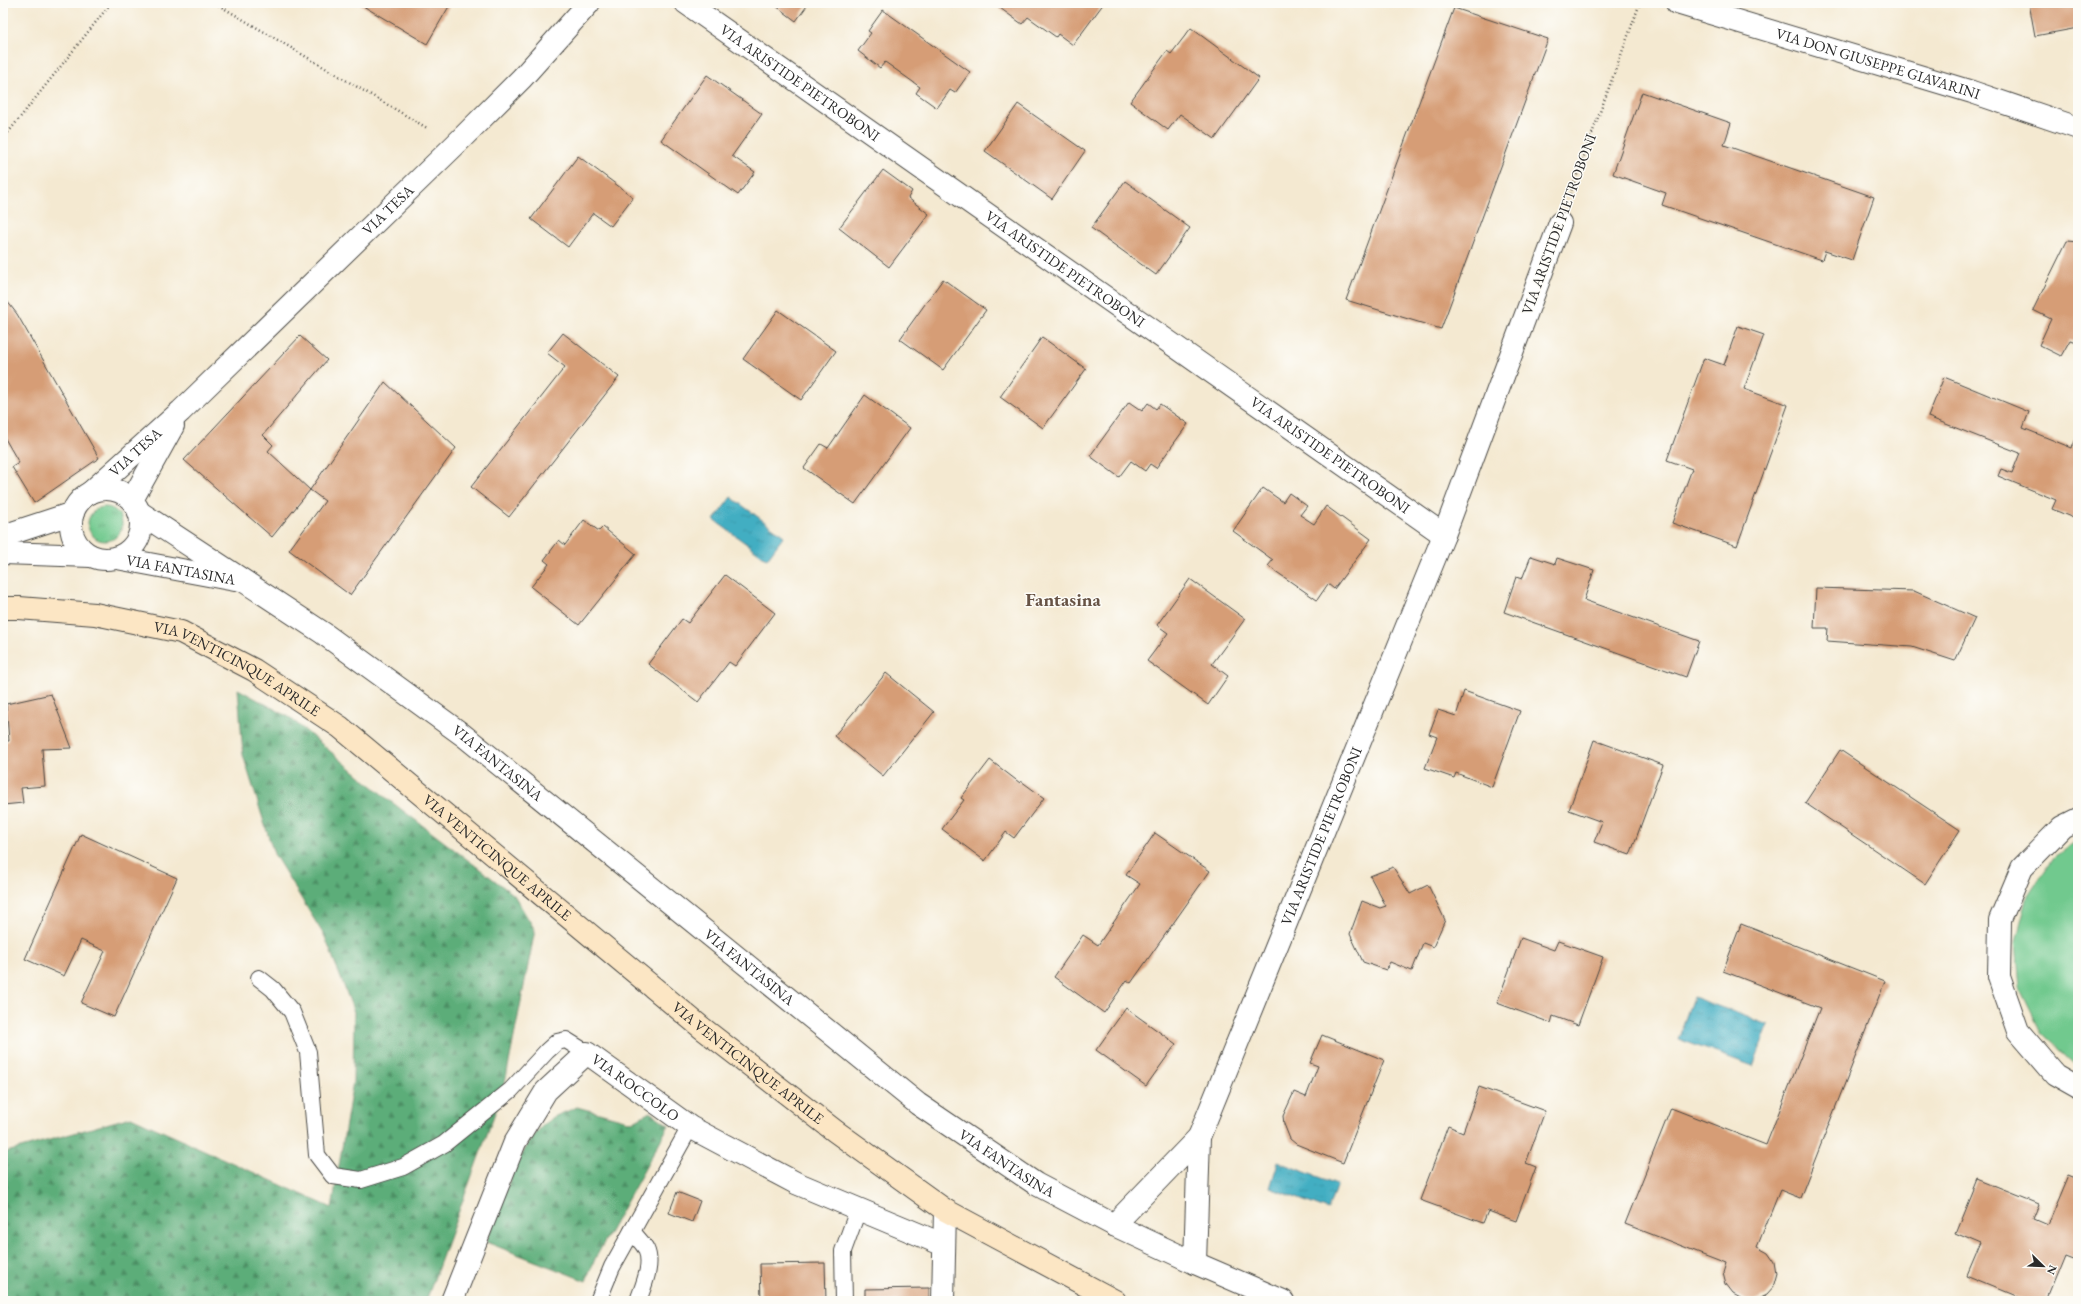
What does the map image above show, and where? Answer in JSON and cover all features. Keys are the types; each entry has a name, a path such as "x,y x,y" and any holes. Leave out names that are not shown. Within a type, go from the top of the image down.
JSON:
{"street":[{"name":"VIA TESA","path":"90,493 181,411 455,145 522,78 589,3"},
{"name":"VIA ARISTIDE PIETROBONI","path":"686,3 1444,535"},
{"name":"VIA DON GIUSEPPE GIAVARINI","path":"1681,3 1972,92 2078,128"},
{"name":"VIA ARISTIDE PIETROBONI","path":"1195,1263 1199,1137 1444,535 1560,223"},
{"name":"VIA TESA","path":"135,506 181,411"},
{"path":"3,553 91,556 106,559 117,558 128,552 137,541 141,527 135,506 118,491 108,489 90,493 79,502 73,513 71,528 74,539 83,550 91,556"},
{"name":"VIA FANTASINA","path":"135,506 323,633 463,735 918,1104 1036,1184 1195,1263 1283,1301"},
{"path":"3,536 73,513"},
{"name":"VIA FANTASINA","path":"117,558 246,582"},
{"name":"VIA VENTICINQUE APRILE","path":"3,608 95,614 181,632 254,670 340,727 702,1028 835,1131 945,1210"},
{"path":"2078,819 2062,827 2022,868 2000,920 1999,978 2018,1031 2055,1074 2078,1086"},
{"name":"VIA ROCCOLO","path":"452,1301 515,1142 546,1091 587,1052 690,1127 796,1183 944,1245"},
{"name":"VIA ARISTIDE PIETROBONI","path":"1114,1224 1199,1137"},
{"path":"943,1301 945,1210 1116,1301"}],"lane":[{"path":"259,978 273,989 292,1012 308,1052 317,1155 333,1176 361,1180 403,1167 444,1144 511,1090 557,1042 566,1040 587,1052"},
{"path":"598,1301 612,1267 690,1127"},
{"path":"844,1301 843,1251 858,1210"},
{"path":"632,1232 646,1249 648,1261 646,1277 639,1298"}],"path":[{"path":"3,139 111,3"},
{"path":"215,3 455,145"},
{"name":"VIA ARISTIDE PIETROBONI","path":"1560,223 1640,3"}],"green space":[{"path":"102,507 108,507 112,508 119,514 122,524 121,531 115,538 108,541 102,541 98,540 91,534 88,527 88,521 89,517 95,510"},
{"path":"238,689 289,717 389,800 514,895 535,930 504,1088 426,1301 3,1301 3,1153 131,1117 332,1208 353,1081 354,1012 325,937 274,854 243,755"},
{"path":"2078,840 2078,1067 2041,1032 2020,989 2016,941 2028,896 2054,857"},
{"path":"577,1107 632,1122 650,1112 669,1125 595,1259 586,1281 486,1242 512,1174 530,1141 552,1118"}],"water":[{"path":"731,497 784,536 767,559 714,520"},
{"path":"1693,997 1769,1025 1753,1066 1678,1039"},
{"path":"1278,1162 1337,1184 1328,1210 1270,1188"}],"building":[{"path":"358,3 451,3 427,44"},
{"path":"772,3 809,3 796,21"},
{"path":"993,3 1104,3 1073,45 1058,34 1056,37 1028,17 1022,24"},
{"path":"2029,3 2078,3 2078,28 2035,36"},
{"path":"1454,8 1548,39 1441,329 1346,300"},
{"path":"883,10 970,72 955,93 950,90 937,108 916,93 920,87 885,62 880,68 858,51 871,33 868,31"},
{"path":"1191,28 1259,78 1215,139 1180,114 1168,130 1130,102 1167,51 1171,54"},
{"path":"707,75 762,114 732,156 755,172 738,195 661,140"},
{"path":"1642,92 1731,123 1724,145 1874,197 1852,260 1825,251 1822,260 1662,205 1666,193 1613,174"},
{"path":"1018,104 1085,151 1052,199 985,151"},
{"path":"578,156 633,197 611,226 593,213 568,247 531,219"},
{"path":"883,170 912,191 908,198 929,214 889,267 839,228"},
{"path":"1125,181 1190,228 1156,275 1091,228"},
{"path":"2067,241 2078,242 2078,342 2070,340 2061,356 2039,345 2051,319 2033,310"},
{"path":"943,279 986,310 943,370 900,339"},
{"path":"3,296 17,314 99,458 34,503 12,467 19,463 3,435"},
{"path":"778,310 836,351 801,400 743,359"},
{"path":"1738,326 1764,335 1744,389 1788,405 1737,546 1672,523 1692,469 1667,460 1704,358 1724,365"},
{"path":"563,333 619,377 509,517 471,487 565,367 547,353"},
{"path":"300,336 327,360 263,435 273,445 268,451 310,490 272,537 184,460"},
{"path":"1042,337 1086,369 1043,428 1000,397"},
{"path":"1944,377 2029,412 2023,428 2072,448 2078,434 2078,520 2052,509 2056,500 1998,476 2001,469 2012,473 2020,453 1928,417"},
{"path":"385,382 456,448 350,595 289,550 325,501 310,490"},
{"path":"865,395 910,428 855,504 804,468 821,444 828,448"},
{"path":"1129,402 1142,411 1148,403 1156,409 1160,404 1188,424 1156,468 1150,464 1145,471 1131,461 1119,477 1090,456"},
{"path":"1263,488 1283,502 1289,493 1307,506 1300,515 1314,524 1326,506 1371,539 1334,589 1328,584 1317,600 1268,566 1273,560 1233,531"},
{"path":"584,520 599,531 603,527 636,554 579,625 531,587 549,564 544,560 559,540 565,545"},
{"path":"1531,556 1555,564 1557,558 1594,570 1584,600 1699,641 1686,677 1504,612 1516,577 1522,579"},
{"path":"725,575 775,613 735,666 729,662 698,702 648,664 682,619 688,623"},
{"path":"1190,579 1245,619 1212,664 1228,676 1208,705 1147,661 1168,633 1157,625"},
{"path":"1816,588 1914,591 1975,618 1955,661 1912,647 1827,641 1828,628 1814,628"},
{"path":"886,673 934,712 883,776 834,736"},
{"path":"1464,691 1520,711 1492,787 1456,773 1454,778 1425,768 1437,737 1429,734 1438,710 1456,716"},
{"path":"51,694 72,748 42,749 45,786 21,788 23,803 3,805 3,741 9,741 6,704"},
{"path":"1594,740 1663,765 1630,855 1594,842 1602,822 1569,810"},
{"path":"1840,750 1960,830 1925,884 1805,803"},
{"path":"990,760 1020,783 1021,781 1044,798 1014,838 1006,832 985,861 942,829 964,800 961,798"},
{"path":"1155,833 1210,871 1131,983 1127,980 1104,1013 1054,977 1083,935 1098,945 1140,884 1126,875"},
{"path":"81,834 177,878 114,1017 81,1003 105,951 81,940 64,976 25,959"},
{"path":"1393,867 1410,894 1428,885 1445,920 1433,947 1423,943 1412,971 1390,962 1386,970 1363,962 1350,934 1362,901 1380,908 1386,906 1370,876"},
{"path":"1741,924 1885,981 1800,1198 1780,1190 1757,1247 1768,1253 1775,1263 1777,1275 1774,1286 1766,1295 1756,1300 1744,1300 1733,1294 1726,1285 1723,1273 1726,1263 1625,1224 1671,1108 1766,1145 1820,1008 1723,971"},
{"path":"1521,938 1554,950 1558,941 1603,957 1578,1025 1553,1016 1551,1023 1497,1003"},
{"path":"1126,1008 1176,1044 1146,1086 1096,1050"},
{"path":"1322,1035 1384,1060 1343,1163 1296,1144 1290,1139 1284,1124 1283,1116 1294,1092 1306,1097 1318,1066 1310,1063"},
{"path":"1479,1087 1545,1111 1526,1163 1536,1167 1516,1221 1488,1211 1483,1223 1420,1200 1448,1126 1463,1132"},
{"path":"2068,1175 2078,1179 2078,1260 2065,1255 2046,1301 2025,1301 1967,1277 1981,1244 1955,1233 1977,1179 2039,1204 2033,1219 2047,1225"},
{"path":"677,1192 700,1201 692,1222 669,1213"},
{"path":"825,1263 826,1301 761,1301 760,1264"},
{"path":"929,1288 929,1301 865,1301 865,1289"}],"district":[{"name":"Fantasina","path":"1063,599"}]}
